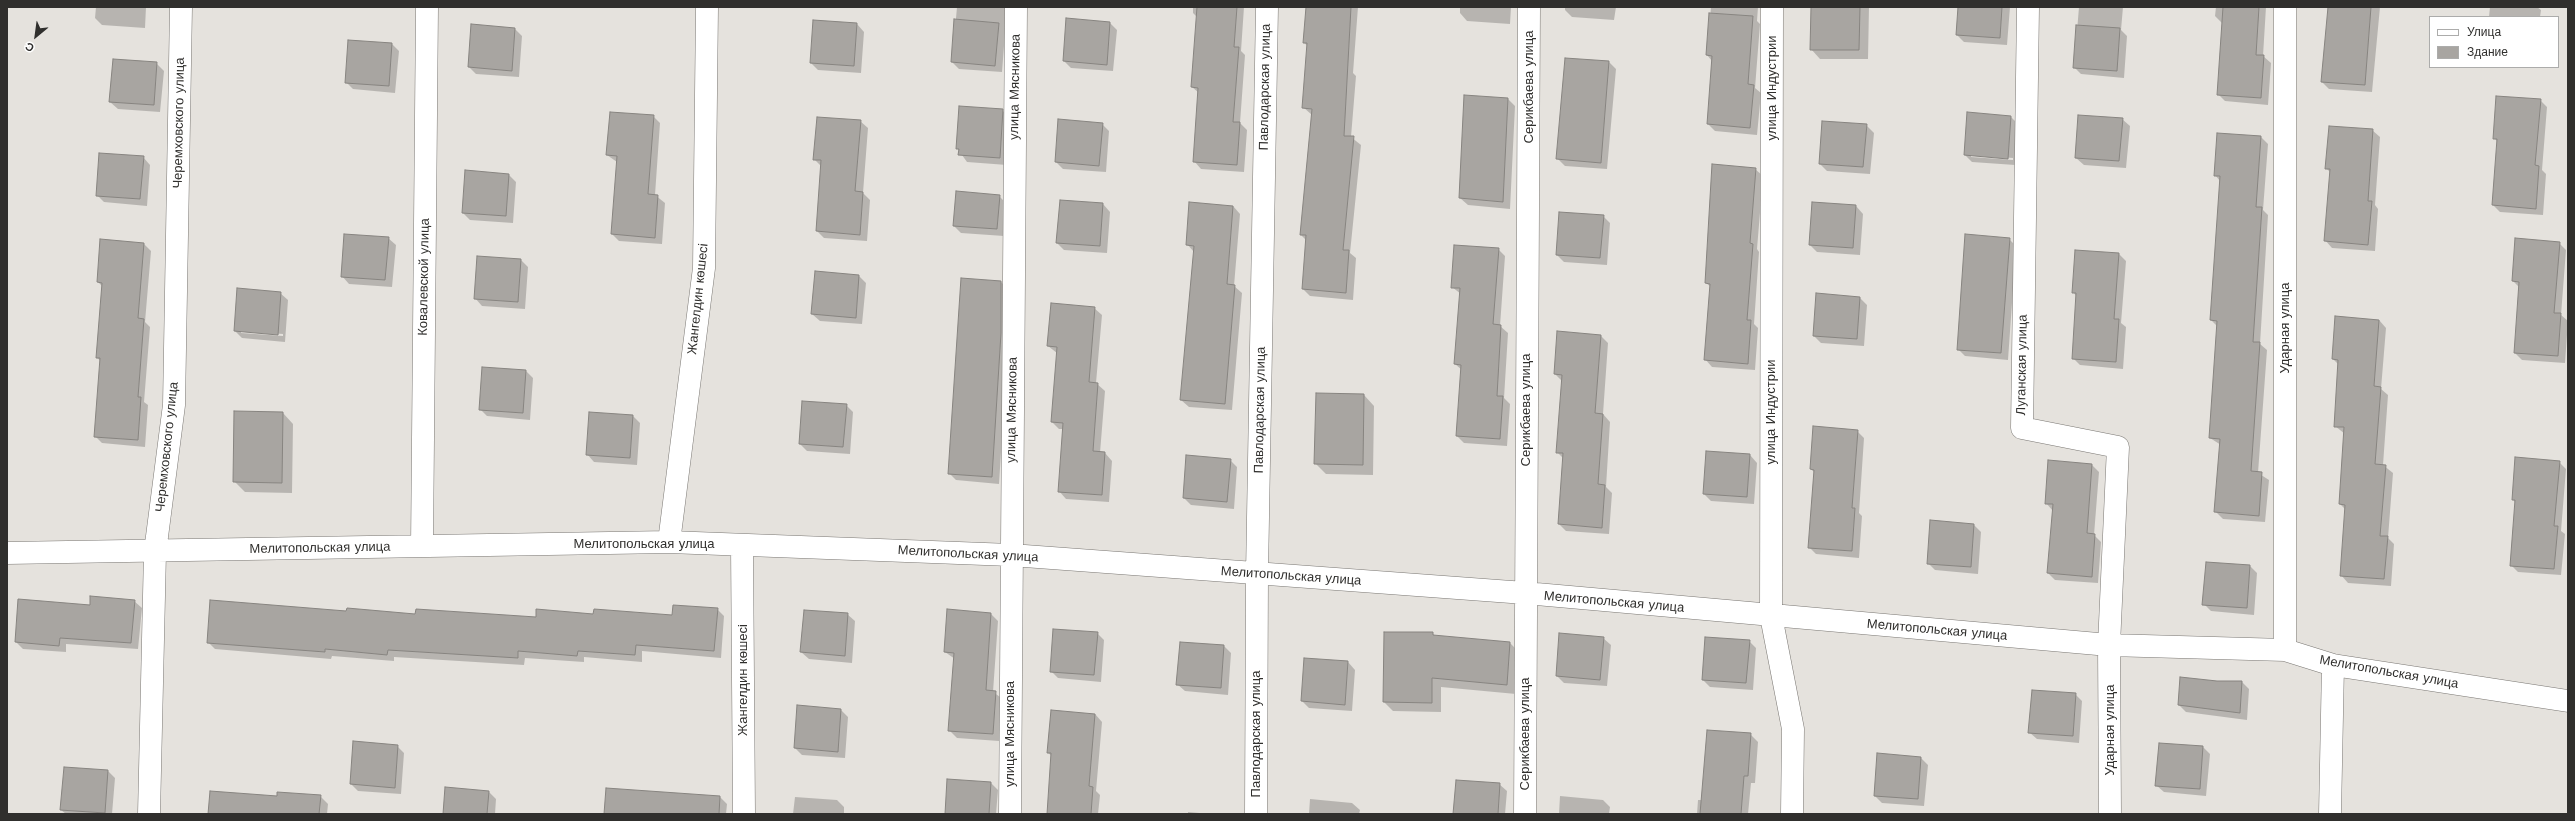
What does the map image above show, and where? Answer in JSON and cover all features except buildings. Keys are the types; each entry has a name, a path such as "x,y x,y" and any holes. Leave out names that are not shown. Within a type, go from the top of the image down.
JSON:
{"street":[{"name":"Черемховского улица","path":"149,814 155,552 174,405 180,7"},
{"name":"Ковалевской улица","path":"422,546 427,7"},
{"name":"Жангелдин көшесі","path":"669,542 704,268 707,7"},
{"name":"улица Мясникова","path":"1010,814 1016,7"},
{"name":"Павлодарская улица","path":"1256,814 1257,574 1267,7"},
{"name":"Серикбаева улица","path":"1525,814 1529,7"},
{"name":"улица Индустрии","path":"1772,7 1771,616 1793,729 1792,814"},
{"name":"Луганская улица","path":"2028,7 2022,428 2118,447 2110,645"},
{"name":"Ударная улица","path":"2285,7 2285,650"},
{"name":"Мелитопольская улица","path":"7,553 155,552 669,542 742,546 1011,555 1525,593 2110,645 2285,650 2333,665 2568,701"},
{"name":"Жангелдин көшесі","path":"742,546 744,814"},
{"name":"Ударная улица","path":"2110,645 2110,814"},
{"path":"2330,814 2333,665"}]}
